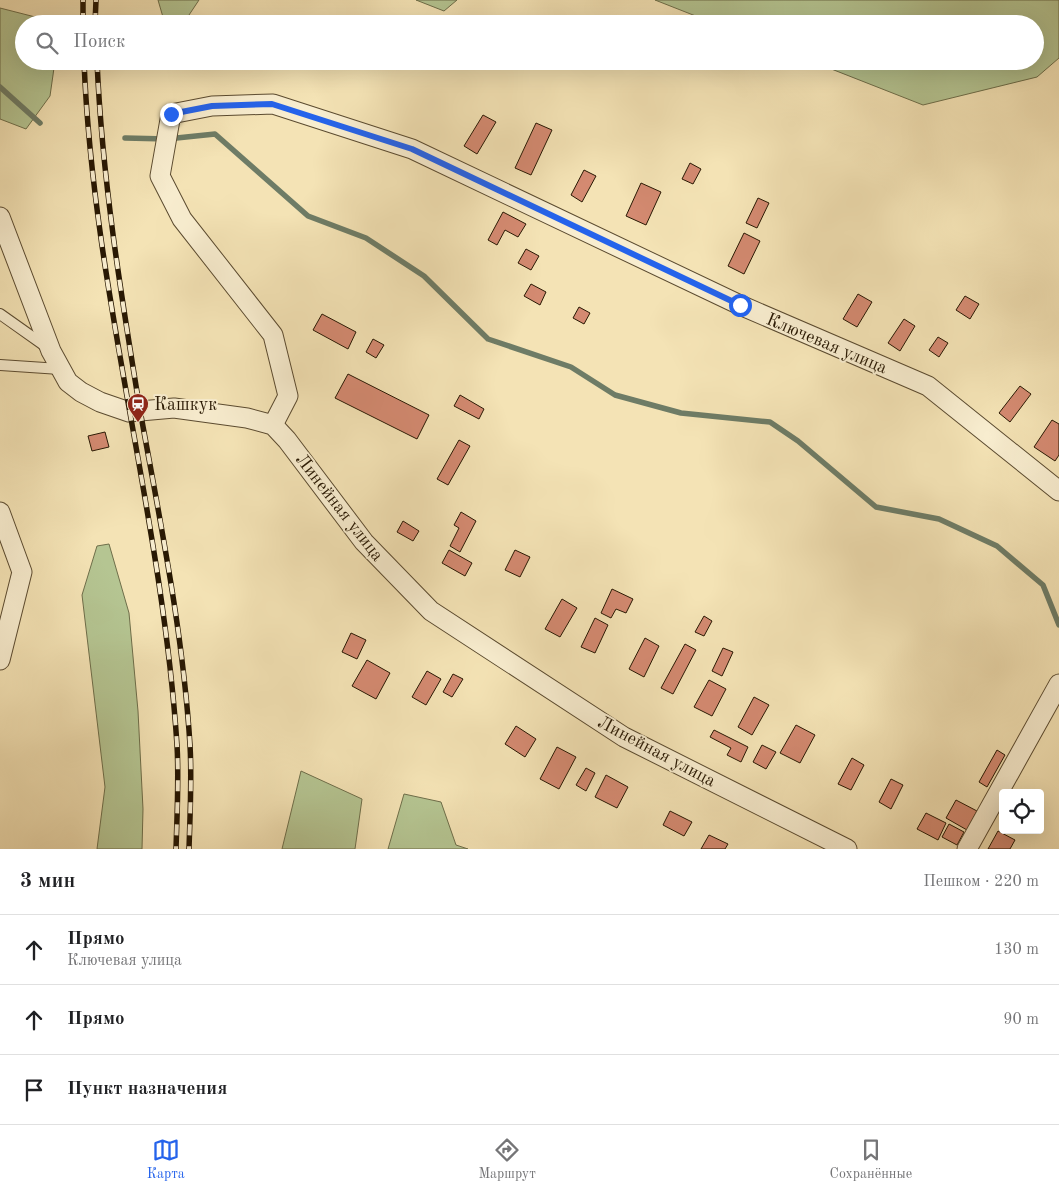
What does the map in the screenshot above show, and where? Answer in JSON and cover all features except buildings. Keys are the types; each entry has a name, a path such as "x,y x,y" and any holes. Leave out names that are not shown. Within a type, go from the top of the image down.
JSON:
{"street":[{"name":"Ключевая улица","path":"272,425 288,396 273,335 182,219 160,176 171,114 212,106 272,104 412,149 740,305 928,386 1059,490"},
{"path":"1,226 52,351 68,382 100,402 129,412 174,408 247,418 272,425"},
{"name":"Линейная улица","path":"272,425 287,440 364,542 431,611 624,737 847,849"},
{"path":"0,512 22,572 0,660"},
{"path":"967,849 1059,684"}],"lane":[{"path":"0,314 52,351"},
{"path":"0,365 60,369"}],"green space":[{"path":"158,0 199,0 189,15 162,15"},
{"path":"416,0 457,0 444,11"},
{"path":"655,0 1059,0 1059,58 1037,77 923,105 834,70 1044,70 1044,15 693,15"},
{"path":"0,8 27,15 15,15 15,70 54,70 50,96 26,129 0,119"},
{"path":"109,544 129,613 138,711 143,809 142,849 97,849 105,787 82,595 97,546"},
{"path":"301,771 362,799 355,849 282,849"},
{"path":"404,794 441,802 456,845 468,849 388,849"}],"waterway":[{"path":"0,87 40,123"},
{"path":"125,138 167,139 215,134 308,216 366,238 424,276 488,339 571,367 615,395 681,413 770,422 798,441 876,507 939,519 997,546 1043,585 1059,625"}],"railway":[{"path":"83,0 83,15"},
{"path":"95,15 96,0"},
{"path":"85,70 90,147 100,233 157,574 169,659 178,758 176,849"},
{"path":"98,70 103,149 119,280 170,577 187,703 191,758 189,849"}],"place":[{"name":"Кашкук","path":"138,423"}],"route":[{"path":"171,114 212,106 272,104 412,149 740,305"}]}
